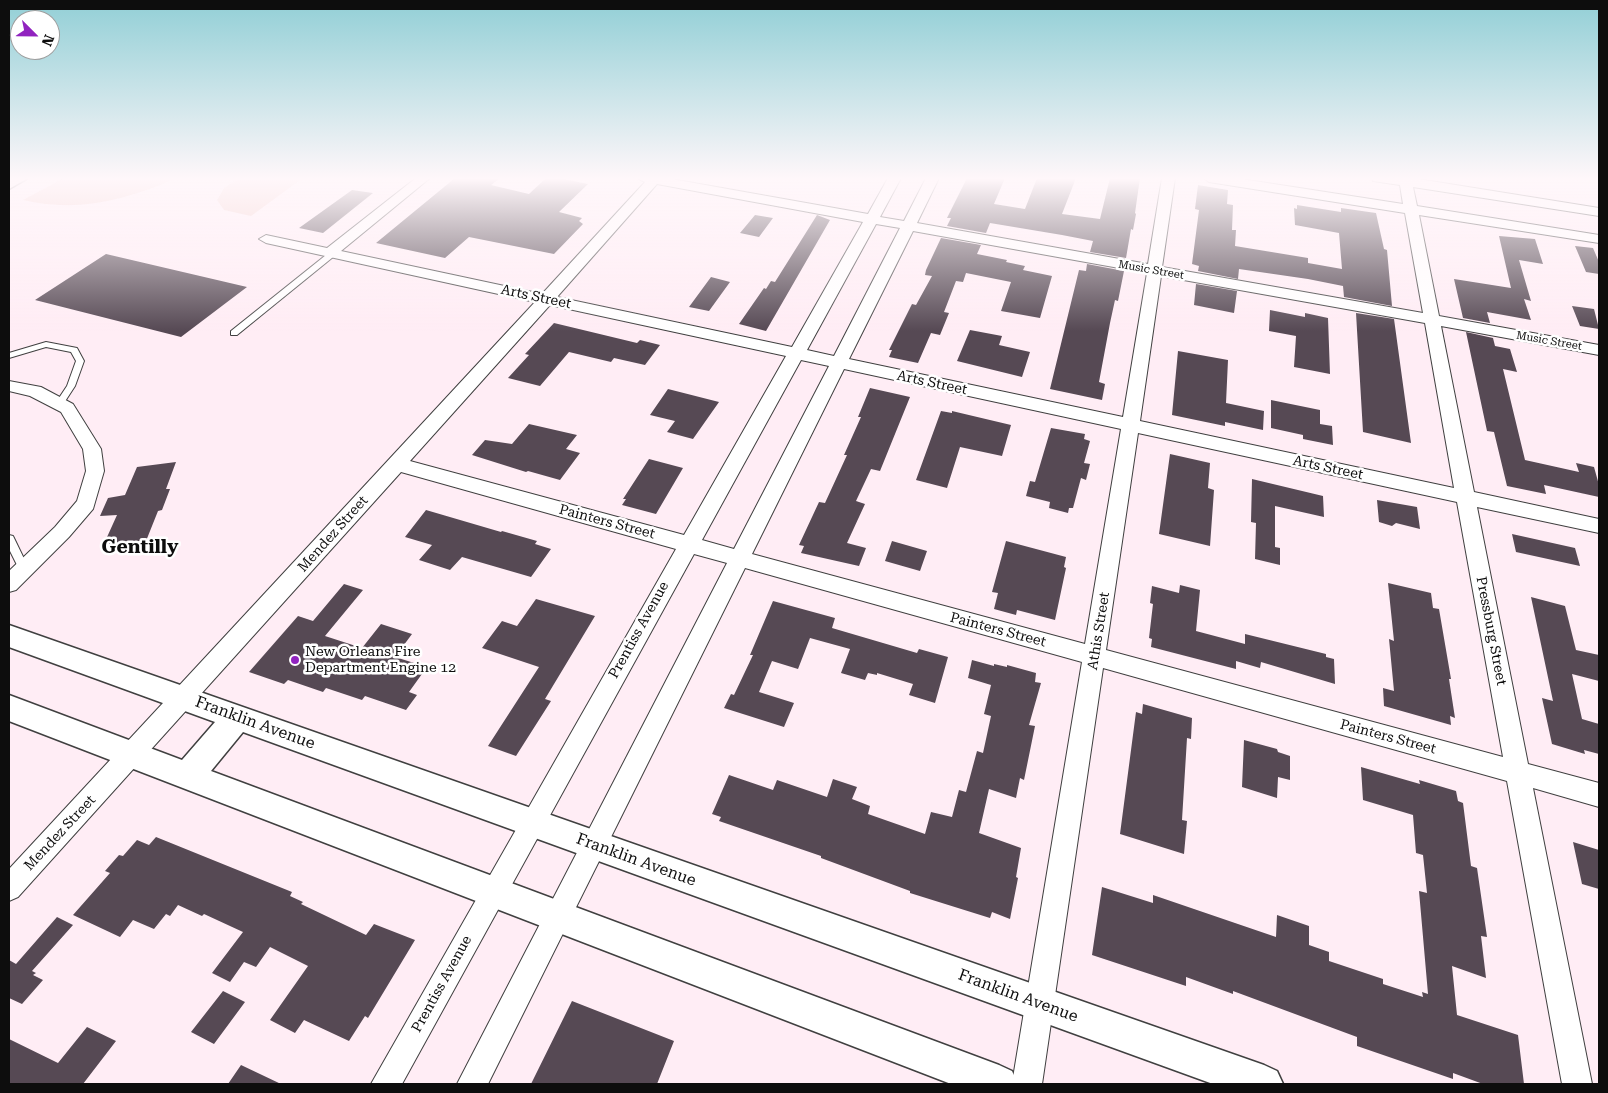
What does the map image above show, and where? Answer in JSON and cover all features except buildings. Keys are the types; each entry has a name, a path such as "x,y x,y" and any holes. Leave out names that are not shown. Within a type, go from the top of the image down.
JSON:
{"street":[{"path":"332,253 361,229"},
{"name":"Mendez Street","path":"9,888 546,300 608,229"},
{"name":"Prentiss Avenue","path":"386,1084 688,544 867,229"},
{"path":"472,1084 907,229"},
{"name":"Music Street","path":"919,229 1599,350"},
{"name":"Athis Street","path":"1028,1084 1161,229"},
{"name":"Pressburg Street","path":"1415,229 1577,1084"},
{"path":"1536,229 1599,239"},
{"name":"Arts Street","path":"266,239 1599,526"},
{"path":"9,386 35,392 67,408 82,429 92,449 95,471 86,504 62,532 9,584"},
{"name":"Painters Street","path":"396,464 1599,795"},
{"name":"Franklin Avenue","path":"9,636 185,697 1264,1084"},
{"path":"9,708 999,1084"},
{"path":"188,776 238,717"}],"lane":[{"path":"234,333 332,253"},
{"path":"9,356 46,344 74,350 80,361 71,386 60,404"},
{"path":"9,539 24,569"}],"place":[{"name":"New Orleans Fire Department Engine 12","path":"295,660"}],"district":[{"name":"Gentilly","path":"140,547"}]}
